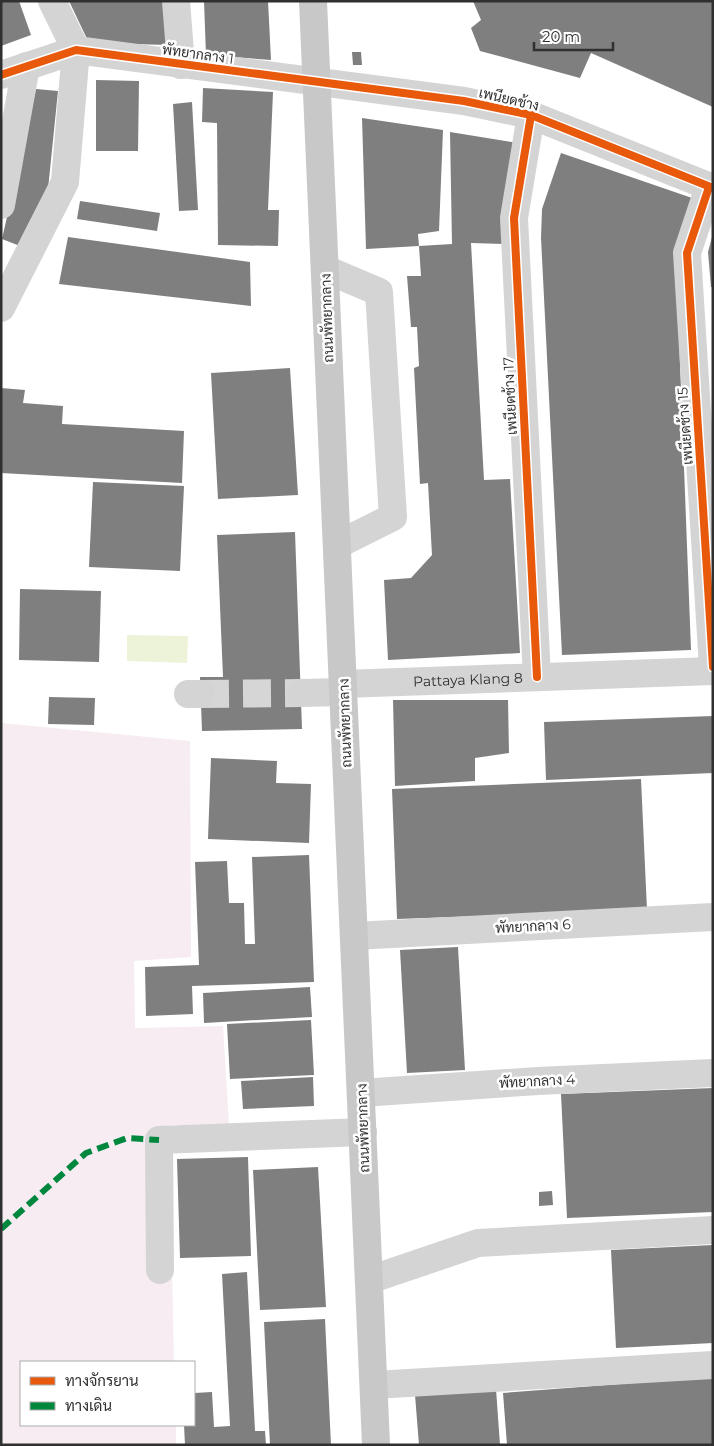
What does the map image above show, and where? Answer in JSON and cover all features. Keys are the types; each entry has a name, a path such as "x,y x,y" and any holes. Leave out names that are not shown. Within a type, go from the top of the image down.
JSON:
{"main road":[{"name":"ถนนพัทยากลาง","path":"313,1 376,1445"}],"street":[{"path":"1,308 65,182 76,50 52,1"},
{"path":"176,1 181,65"},
{"path":"1,205 14,70 76,50"},
{"name":"พัทยากลาง 1","path":"76,50 316,83"},
{"name":"เพนียดช้าง","path":"316,83 464,101 531,115 711,188"},
{"name":"เพนียดช้าง 17","path":"531,115 514,218 537,677"},
{"name":"เพนียดช้าง 15","path":"711,188 687,253 713,669"},
{"path":"325,269 379,292 393,517 337,545"},
{"name":"Pattaya Klang 8","path":"301,692 537,677 713,669"},
{"name":"พัทยากลาง 6","path":"354,936 713,917"},
{"name":"พัทยากลาง 4","path":"361,1093 538,1081 713,1073"},
{"path":"160,1270 159,1140 363,1132"},
{"path":"369,1280 478,1243 713,1230"},
{"path":"374,1385 713,1365"}],"shaded area":[{"path":"127,635 188,636 187,663 127,661"},
{"path":"1,723 190,741 191,957 134,961 135,1028 223,1026 229,1125 169,1125 174,1361 20,1361 20,1426 176,1426 176,1445 1,1445"}],"building":[{"path":"1,1 19,1 31,35 1,46"},
{"path":"69,1 167,1 170,45 89,43"},
{"path":"204,1 268,1 271,60 206,55"},
{"path":"473,1 713,1 713,107 591,53 580,78 480,51 471,28 481,20"},
{"path":"352,52 361,52 362,65 353,65"},
{"path":"96,80 139,81 138,151 96,151"},
{"path":"203,88 273,92 268,210 279,210 278,246 218,245 217,123 202,122"},
{"path":"36,89 58,91 47,199 20,246 2,239"},
{"path":"192,102 198,210 179,211 173,104"},
{"path":"362,118 443,130 439,231 418,234 419,246 366,249"},
{"path":"450,132 518,143 504,244 471,243 484,480 510,479 520,653 388,660 384,580 411,578 432,555 428,483 420,484 414,368 419,366 417,327 411,327 407,276 421,276 419,246 452,244"},
{"path":"561,153 695,199 676,259 691,650 562,655 541,238 542,209"},
{"path":"80,201 160,213 157,231 77,219"},
{"path":"68,237 250,262 251,306 59,284"},
{"path":"712,237 713,287 711,287 708,252"},
{"path":"290,368 298,495 218,499 211,373"},
{"path":"1,388 25,390 23,403 63,406 62,424 184,431 182,483 1,473"},
{"path":"93,482 184,486 180,571 89,567"},
{"path":"295,532 302,729 202,731 200,677 223,677 217,535"},
{"path":"20,589 101,591 99,662 19,660"},
{"path":"49,697 95,698 94,725 48,724"},
{"path":"393,700 508,700 509,753 475,758 475,781 395,786"},
{"path":"713,716 713,773 546,780 544,722"},
{"path":"211,758 277,761 276,783 311,784 309,843 208,839"},
{"path":"641,779 647,910 397,919 392,789"},
{"path":"309,855 314,982 192,986 193,1014 146,1016 145,967 199,965 195,862 227,861 229,903 244,903 245,944 255,944 252,857"},
{"path":"458,947 465,1070 407,1073 400,950"},
{"path":"310,987 312,1017 204,1023 203,993"},
{"path":"311,1020 314,1075 230,1079 227,1024"},
{"path":"313,1077 314,1106 243,1109 241,1081"},
{"path":"713,1088 713,1212 567,1218 561,1094"},
{"path":"248,1157 251,1256 180,1258 177,1159"},
{"path":"318,1167 326,1307 260,1310 253,1170"},
{"path":"552,1191 553,1205 539,1206 539,1192"},
{"path":"713,1245 713,1343 616,1348 611,1250"},
{"path":"247,1272 255,1431 265,1431 266,1445 185,1445 184,1426 195,1426 195,1393 212,1392 214,1427 230,1426 222,1274"},
{"path":"325,1319 331,1445 270,1445 264,1322"},
{"path":"713,1377 713,1445 507,1445 503,1393"},
{"path":"496,1389 500,1445 419,1445 415,1395"}],"tunnel":[{"path":"201,694 301,693"}],"marked path":[{"path":"1,1229 86,1153 127,1138 159,1140"}],"cycle path":[{"path":"1,75 76,50 464,101 531,115 713,188"},
{"path":"531,115 514,218 537,677"},
{"path":"709,187 687,253 713,667"}]}
